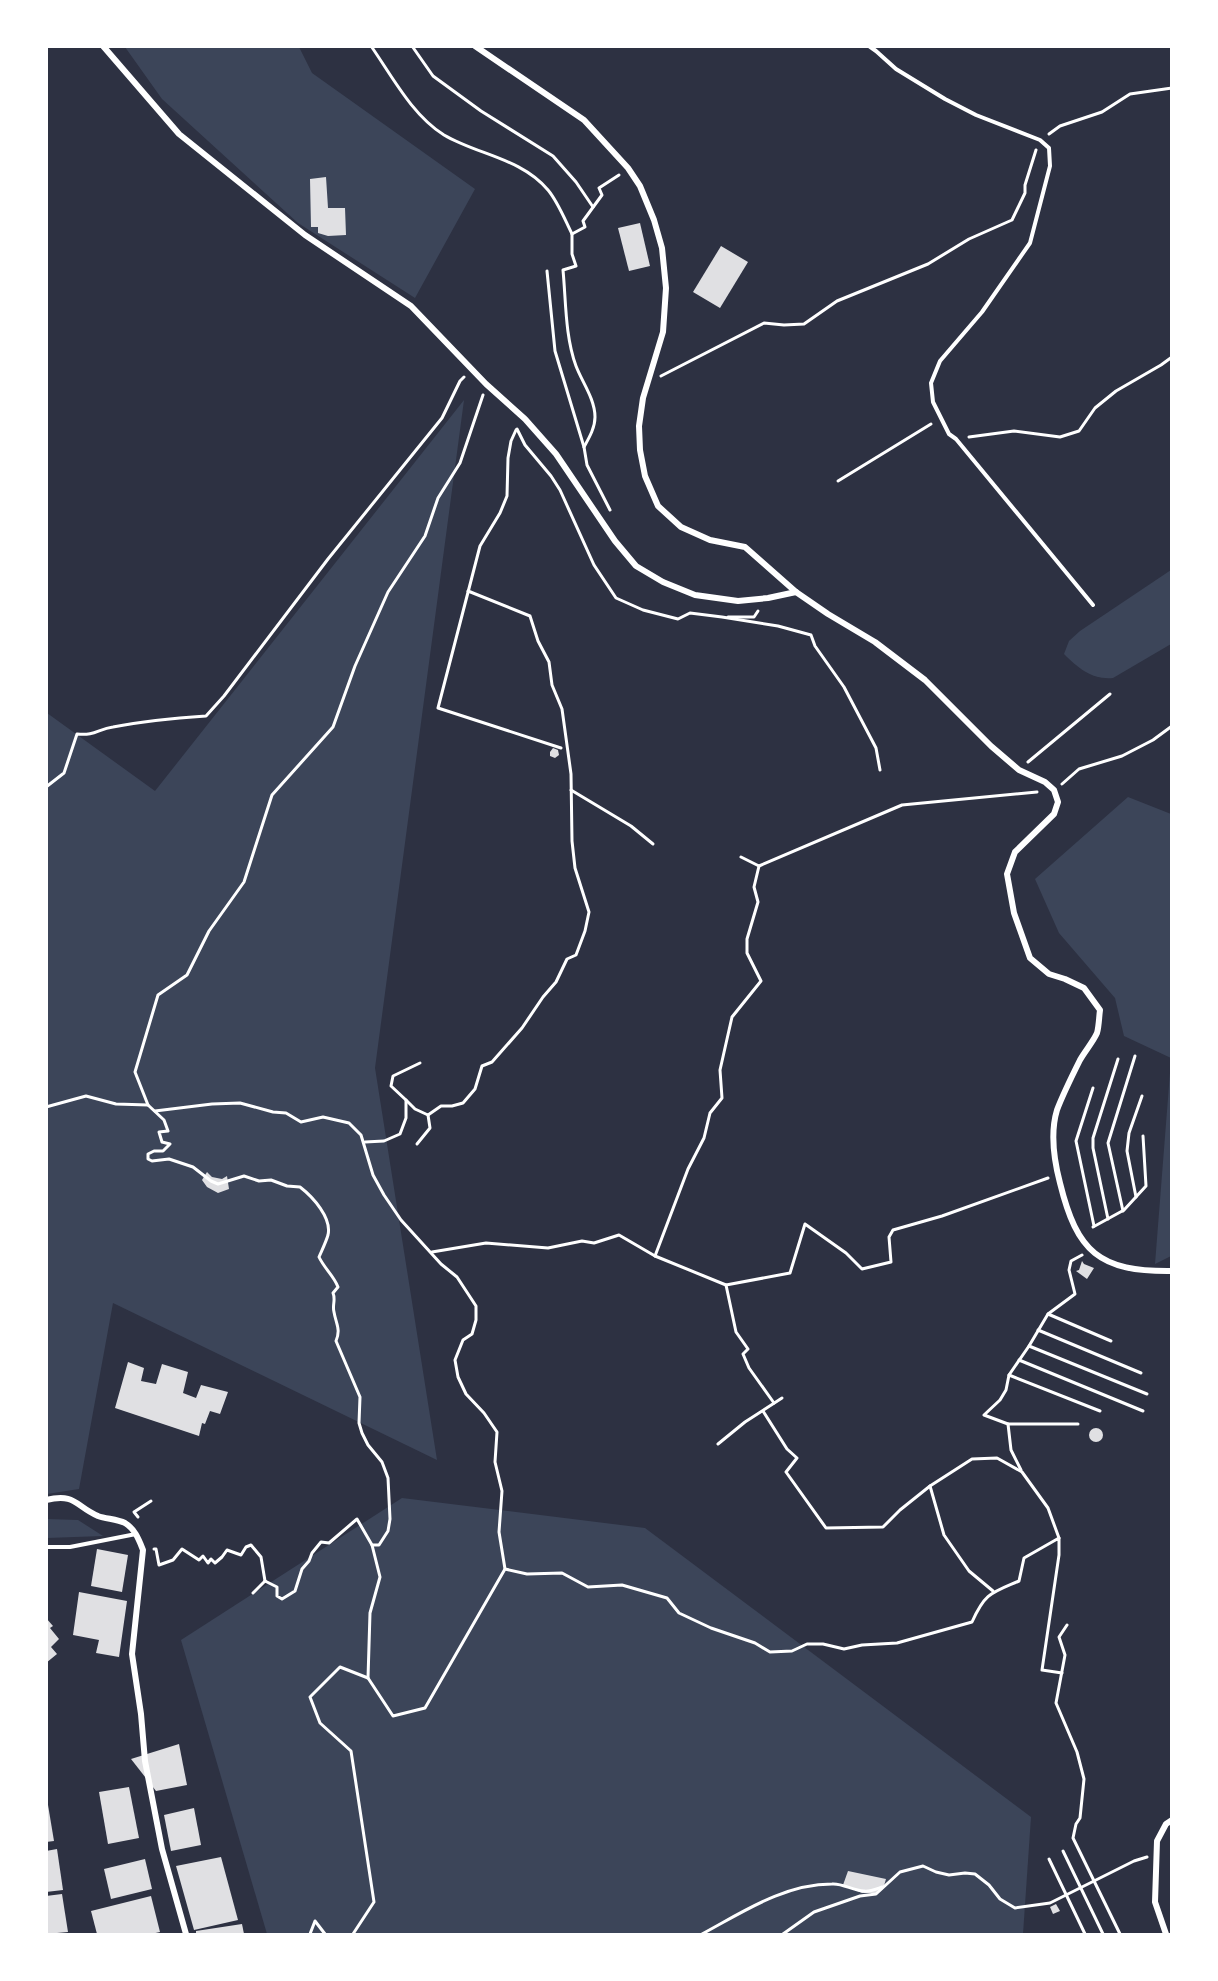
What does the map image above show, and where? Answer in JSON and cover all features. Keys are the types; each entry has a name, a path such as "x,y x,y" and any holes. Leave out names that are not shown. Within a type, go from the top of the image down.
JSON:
{"street":[{"path":"103,46 179,134 305,236 411,306 486,384 525,419 556,454 615,541 636,566 663,582 695,595 738,601 796,592"},
{"path":"475,46 584,120 628,168 640,186 654,220 662,248 666,288 663,332 643,398 639,426 640,450 645,476 658,506 681,527 710,540 745,547 796,592 875,642 925,680 991,746 1019,770 1045,782 1054,790 1058,802 1054,814 1016,852 1007,874 1014,913 1030,957 1049,974 1083,988 1100,1010 1097,1032 1080,1059 1057,1112 1053,1144 1067,1211 1077,1235 1091,1250 1115,1266 1146,1271 1172,1271"},
{"path":"46,1500 60,1497 74,1500 97,1516 124,1523 136,1534 143,1550 132,1654 145,1761 162,1849 186,1935"},
{"path":"1166,1935 1155,1902 1157,1841 1166,1824 1172,1820"}],"lane":[{"path":"869,46 896,69 945,99 976,115 1040,140 1049,148 1050,166 1030,243 982,312 940,361 932,383 933,402 949,434 956,439 1093,605"},
{"path":"46,1547 70,1547 136,1534"}],"path":[{"path":"371,46 427,122 443,134 469,147 514,164 528,172 549,191 572,234 572,254 576,266 563,270 569,340 576,366 587,387 595,416 592,430 584,447"},
{"path":"412,46 433,76 481,111 553,156 576,182 593,207"},
{"path":"649,382 764,323 804,324 837,302 928,264 969,239 1012,220 1025,193 1025,185 1040,140 1060,126 1102,112 1130,94 1172,88"},
{"path":"572,234 585,227 583,221 602,195 598,188 628,168"},
{"path":"547,271 555,351 584,447 587,465 614,517"},
{"path":"956,439 1014,431 1060,437 1079,431 1095,408 1116,391 1172,357"},
{"path":"46,788 64,773 78,734 90,735 110,727 167,718 206,716 224,696 327,560 442,418 460,381 472,369"},
{"path":"372,1545 379,1545 388,1532 390,1518 388,1478 382,1462 368,1445 362,1433 359,1423 360,1397 336,1341 340,1333 334,1313 333,1293 338,1287 319,1257 328,1236 329,1226 316,1202 300,1187 287,1186 272,1180 259,1181 244,1176 219,1184 211,1182 193,1167 169,1159 152,1161 148,1159 148,1154 162,1151 170,1144 162,1142 159,1132 168,1131 164,1120 148,1105 135,1072 158,995 187,975 209,931 244,882 272,795 333,727 355,666 388,592 425,536 438,498 460,464 486,384"},
{"path":"525,419 510,441 507,496 500,513 480,546 438,708 561,748"},
{"path":"838,481 930,423 942,438 949,434"},
{"path":"428,1115 441,1106 463,1104 475,1089 482,1066 492,1062 522,1028 556,982 567,959 576,955 589,912 575,868 572,841 571,774 562,709 552,685 549,662 530,616 468,591"},
{"path":"1019,770 1110,694"},
{"path":"1072,775 1079,769 1122,756 1153,740 1172,726"},
{"path":"571,790 631,826 653,844"},
{"path":"741,857 759,866 902,805 1054,790"},
{"path":"656,1256 688,1169 704,1137 710,1113 722,1098 720,1070 732,1017 761,981 747,953 747,939 758,902 754,887 759,866"},
{"path":"1123,1211 1108,1143 1135,1056"},
{"path":"1108,1219 1093,1149 1093,1138 1118,1059"},
{"path":"420,1063 393,1076 391,1086 415,1109 428,1115"},
{"path":"1093,1088 1076,1142 1094,1226"},
{"path":"46,1107 86,1096 116,1104 148,1105"},
{"path":"1136,1197 1127,1151 1129,1133 1142,1096"},
{"path":"365,1142 384,1141 400,1134 406,1118 406,1100"},
{"path":"143,1550 156,1549 159,1565 173,1560 182,1550 199,1560 203,1556 208,1563 211,1559 215,1563 227,1550 241,1556 246,1547 251,1545 261,1557 266,1581 277,1587 278,1596 282,1599 294,1591 302,1569 321,1542 329,1543 357,1520 372,1545 380,1577 370,1613 368,1678 393,1716 425,1708 505,1569 499,1532 502,1491 495,1462 497,1432 484,1413 466,1394 458,1377 455,1360 463,1341 472,1335 476,1320 476,1306 457,1277 441,1264 401,1220 384,1195 370,1166 365,1142 361,1135 350,1123 323,1116 301,1122 286,1113 240,1103 212,1104 155,1112"},
{"path":"417,1144 430,1128 428,1115"},
{"path":"1077,1235 1123,1211 1146,1186 1143,1137"},
{"path":"432,1252 486,1242 548,1248 582,1241 594,1243 619,1235 656,1256 726,1285 790,1273 805,1224 846,1253 862,1269 891,1262 889,1237 893,1230 942,1216 1058,1174"},
{"path":"1078,1424 1008,1424 984,1415 1000,1400 1006,1390 1009,1375 1048,1314 1075,1294 1069,1270 1071,1261 1091,1250"},
{"path":"726,1285 736,1332 748,1349 743,1354 749,1368 774,1403"},
{"path":"1048,1314 1111,1341"},
{"path":"1038,1329 1141,1373"},
{"path":"1029,1346 1147,1394"},
{"path":"1019,1360 1143,1411"},
{"path":"1009,1375 1100,1411"},
{"path":"718,1444 782,1398"},
{"path":"763,1411 787,1449 797,1458 786,1472 826,1528 883,1527 930,1486 972,1459 997,1458 1023,1472"},
{"path":"1008,1424 1011,1450 1048,1508 1059,1538 1059,1555 1042,1670 1062,1673"},
{"path":"930,1486 944,1535 969,1571 993,1591"},
{"path":"140,1520 134,1512 151,1501"},
{"path":"505,1569 527,1574 562,1573 588,1587 622,1585 667,1598 679,1613 711,1628 755,1643 770,1653 792,1651 807,1644 823,1644 844,1649 862,1645 897,1643 972,1622 980,1604 993,1591 1019,1581 1024,1558 1059,1538"},
{"path":"254,1593 266,1581"},
{"path":"1067,1625 1059,1637 1065,1655 1056,1703 1077,1752 1084,1779 1080,1818 1073,1838 1120,1935"},
{"path":"353,1935 374,1902 351,1751 320,1724 310,1697 340,1667 368,1678"},
{"path":"1063,1851 1103,1935"},
{"path":"783,1935 814,1912 860,1896 876,1894 900,1872 923,1866 949,1875 975,1874 989,1885 1000,1899 1015,1908 1046,1904 1134,1861 1157,1855"},
{"path":"1049,1859 1085,1935"},
{"path":"702,1935 746,1909 790,1890 834,1883 865,1892 885,1887"},
{"path":"310,1935 315,1921 325,1935"}],"shaded area":[{"path":"125,47 299,47 312,73 475,189 415,298 298,223 162,99"},
{"path":"464,400 375,1068 437,1460 113,1303 79,1489 47,1494 47,713 155,791"},
{"path":"1171,570 1171,644 1113,678 1092,675 1064,654 1069,641 1080,631"},
{"path":"1128,797 1171,814 1171,1058 1124,1036 1115,998 1059,933 1035,879"},
{"path":"1171,1060 1171,1256 1155,1264"},
{"path":"402,1498 645,1528 1031,1817 1023,1934 267,1934 181,1640"},
{"path":"46,1519 78,1520 103,1536 47,1538"}],"building":[{"path":"326,177 328,208 345,208 346,235 328,236 318,233 318,227 311,227 310,179"},
{"path":"640,223 650,266 629,271 618,228"},
{"path":"721,246 748,262 720,308 693,292"},
{"path":"553,748 558,750 559,755 555,758 550,756"},
{"path":"207,1172 212,1177 222,1179 227,1176 229,1189 218,1193 207,1187 202,1180"},
{"path":"1082,1261 1094,1268 1087,1279 1076,1271 1079,1270"},
{"path":"128,1362 144,1368 141,1381 156,1384 162,1364 188,1372 183,1393 196,1398 201,1385 228,1392 220,1414 210,1411 205,1424 202,1423 199,1436 115,1408"},
{"path":"1096,1428 1101,1430 1103,1435 1101,1440 1096,1442 1091,1440 1089,1435 1091,1430"},
{"path":"97,1549 128,1555 122,1592 91,1586"},
{"path":"79,1592 127,1601 119,1657 96,1653 99,1640 73,1635"},
{"path":"46,1618 53,1626 50,1628 59,1639 51,1647 57,1654 46,1663"},
{"path":"179,1744 187,1785 156,1791 131,1759"},
{"path":"129,1787 139,1838 108,1844 99,1792"},
{"path":"48,1805 54,1841 46,1842 46,1806"},
{"path":"194,1808 201,1845 171,1851 164,1815"},
{"path":"57,1849 63,1890 46,1892 46,1851"},
{"path":"221,1857 238,1920 194,1930 176,1866"},
{"path":"145,1859 152,1889 111,1899 104,1869"},
{"path":"848,1871 886,1879 883,1889 876,1893 862,1893 843,1885"},
{"path":"62,1894 68,1932 46,1934 46,1896"},
{"path":"151,1896 160,1932 97,1934 91,1911"},
{"path":"1056,1904 1060,1911 1053,1914 1050,1907"},
{"path":"242,1924 244,1934 196,1934 196,1931"}]}
